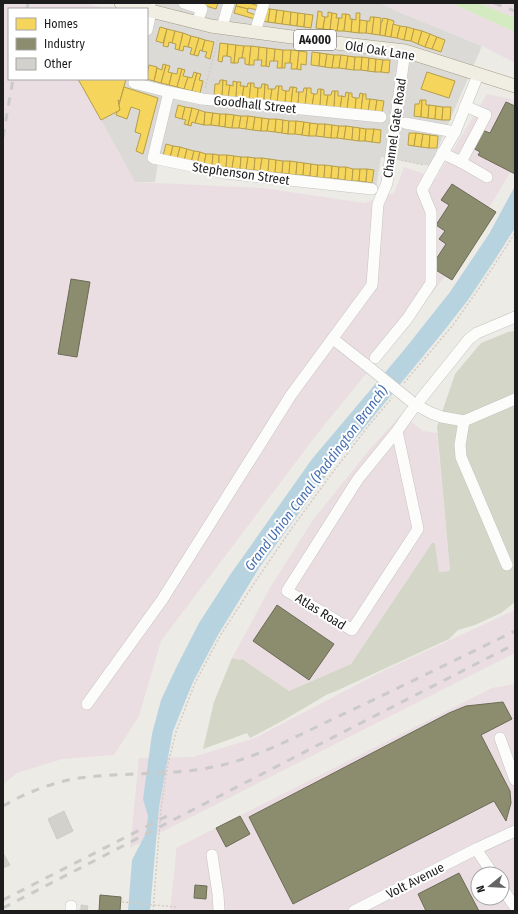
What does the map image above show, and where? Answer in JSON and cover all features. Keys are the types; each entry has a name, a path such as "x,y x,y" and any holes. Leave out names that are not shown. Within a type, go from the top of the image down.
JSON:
{"main road":[{"name":"Old Oak Lane","path":"121,3 148,8 212,26 405,51 515,86"}],"street":[{"path":"184,3 202,9 197,22"},
{"path":"222,27 229,3"},
{"path":"255,32 264,3"},
{"name":"Channel Gate Road","path":"87,704 162,600 291,395 372,285 378,204 387,183 405,51"},
{"path":"375,358 407,319 431,283 431,212 422,190 455,132 478,75"},
{"name":"Goodhall Street","path":"135,80 134,83 202,99 381,117"},
{"name":"Stephenson Street","path":"169,92 153,158 225,173 372,188"},
{"path":"460,162 486,115 465,106"},
{"path":"405,123 455,132"},
{"path":"442,153 487,177"},
{"name":"Atlas Road","path":"397,431 418,529 352,630 287,591 358,479 397,431 414,403 469,339 477,333 515,317"},
{"path":"333,339 414,403 431,413 442,417 464,421 515,399"},
{"path":"464,421 460,445 461,457 507,565"},
{"path":"500,738 515,780"},
{"name":"Volt Avenue","path":"354,911 476,849 515,831"},
{"path":"476,849 488,866"},
{"path":"212,855 219,911"}],"path":[{"path":"202,99 218,40"},
{"path":"390,157 434,168"},
{"path":"403,384 453,325 515,233"},
{"path":"153,911 161,808 168,764 176,732 195,683 220,636 292,528 365,431 394,396"},
{"path":"122,902 176,907"}],"shaded area":[{"path":"3,3 84,3 103,8 8,8 8,80 79,80 135,182 263,188 364,203 394,193 404,167 436,178 487,94 515,100 515,164 457,262 317,434 161,641 139,716 114,755 62,759 17,773 3,784"},
{"path":"155,3 380,3 482,46 430,166 381,157 375,194 158,162 155,182 134,182 79,80 148,80 148,8"},
{"path":"380,3 451,3 515,32 515,63 482,46"},
{"path":"479,3 515,3 515,18 504,14"},
{"path":"515,331 515,602 501,613 475,625 458,630 449,639 328,694 250,738 247,733 203,749 214,702 232,658 242,659 289,691 351,664 432,543 435,543 439,572 450,571 437,427 455,374 481,343 508,332"},
{"path":"402,414 423,431 437,433 450,571 439,572 435,543 432,543 351,664 289,691 242,659 232,658 270,588 313,520 369,450"},
{"path":"515,610 515,653 130,848 139,758 193,757 255,738 383,671"},
{"path":"515,684 515,911 170,911 176,848 492,688"}],"green space":[{"path":"451,3 479,3 515,18 515,32"}],"water":[{"name":"Grand Union Canal (Paddington Branch)","path":"515,186 515,228 494,261 468,300 443,332 337,461 259,568 218,635 193,682 173,731 159,807 150,911 128,911 132,860 146,833 148,816 143,799 152,734 161,700 199,623 230,575 312,459 404,350 450,292 489,234"}],"building: Homes":[{"path":"196,3 218,3 216,9"},
{"path":"237,3 249,3 259,6 258,10 248,9 236,6"},
{"path":"236,6 248,9 247,12 256,15 255,19 234,13"},
{"path":"263,8 270,9 268,22 261,21"},
{"path":"270,9 277,10 275,23 268,22"},
{"path":"277,10 284,11 282,24 275,23"},
{"path":"284,11 291,12 290,25 282,24"},
{"path":"318,11 322,12 322,16 325,17 323,29 316,28"},
{"path":"291,12 298,13 297,26 290,25"},
{"path":"328,12 332,13 330,30 323,29 325,17 328,17"},
{"path":"298,13 305,14 304,27 297,26"},
{"path":"332,13 337,14 336,18 339,18 337,31 330,30"},
{"path":"356,13 360,13 359,33 351,32 352,19 356,20"},
{"path":"305,14 313,15 311,28 304,27"},
{"path":"342,14 346,14 344,31 337,31 339,18 342,18"},
{"path":"346,14 350,15 350,19 352,19 351,32 344,31"},
{"path":"370,17 374,17 372,34 366,33 367,21 370,21"},
{"path":"374,17 381,18 380,35 372,34"},
{"path":"383,18 388,19 385,36 380,35 381,22"},
{"path":"388,19 394,21 391,37 385,36"},
{"path":"360,20 367,21 366,33 359,33"},
{"path":"393,24 400,26 397,38 391,37"},
{"path":"400,26 407,27 404,40 397,38"},
{"path":"160,27 167,29 163,43 156,41"},
{"path":"407,27 414,29 411,41 404,40"},
{"path":"167,29 175,31 172,43 169,42 168,47 163,46"},
{"path":"414,29 422,31 418,44 411,41"},
{"path":"175,31 183,33 179,50 175,49 176,44 172,43"},
{"path":"422,31 430,34 425,47 418,44"},
{"path":"183,33 191,36 188,47 184,46 183,51 179,50"},
{"path":"430,34 437,37 432,49 425,47"},
{"path":"191,36 199,38 194,55 190,54 192,48 188,47"},
{"path":"437,37 445,40 441,52 432,49"},
{"path":"199,38 205,40 202,51 200,50 198,56 194,55"},
{"path":"205,40 214,42 210,59 205,57 207,52 202,51"},
{"path":"220,43 228,44 227,56 223,56 222,62 218,61"},
{"path":"228,44 236,45 234,63 231,63 231,57 227,56"},
{"path":"236,45 244,46 242,58 239,58 238,63 234,63"},
{"path":"244,46 251,46 249,65 245,64 245,58 242,58"},
{"path":"251,46 259,47 258,60 254,60 254,65 249,65"},
{"path":"259,47 267,48 266,66 261,66 262,60 258,60"},
{"path":"267,48 275,49 274,61 270,61 269,67 266,66"},
{"path":"275,49 283,50 282,68 277,68 278,61 274,61"},
{"path":"283,50 291,50 290,63 285,63 285,68 282,68"},
{"path":"291,50 299,51 297,69 291,69"},
{"path":"299,51 307,52 306,65 301,64 301,70 297,69"},
{"path":"312,52 320,53 319,66 311,65"},
{"path":"320,53 327,54 325,67 319,66"},
{"path":"327,54 334,55 332,68 325,67"},
{"path":"334,55 341,55 339,68 332,68"},
{"path":"341,55 348,56 346,69 339,68"},
{"path":"348,56 355,57 354,70 346,69"},
{"path":"355,57 362,57 361,70 354,70"},
{"path":"362,57 369,58 368,71 361,70"},
{"path":"369,58 376,59 375,72 368,71"},
{"path":"376,59 383,60 381,72 375,72"},
{"path":"383,60 390,60 389,73 381,72"},
{"path":"163,64 166,65 161,83 154,81 157,68 162,70"},
{"path":"149,65 157,67 154,81 148,80"},
{"path":"166,65 170,66 168,72 172,73 169,85 161,83"},
{"path":"178,68 182,69 177,87 169,85 172,73 177,74"},
{"path":"182,69 185,70 183,76 188,77 184,89 177,87"},
{"path":"194,72 197,73 192,91 184,89 188,77 192,78"},
{"path":"427,72 455,81 449,98 421,89"},
{"path":"197,73 201,74 199,80 203,81 200,93 192,91"},
{"path":"79,80 126,80 120,101 118,100 120,110 101,120"},
{"path":"220,80 223,80 222,97 214,96 215,84 219,84"},
{"path":"223,80 227,81 226,85 230,85 228,98 222,97"},
{"path":"233,81 237,82 236,98 228,98 230,85 233,86"},
{"path":"237,82 241,82 240,86 244,86 242,99 236,98"},
{"path":"248,83 251,83 249,100 242,99 244,86 247,87"},
{"path":"251,83 254,83 254,87 258,88 257,101 249,100"},
{"path":"262,84 265,84 264,101 257,101 258,88 261,88"},
{"path":"265,84 268,85 268,89 272,89 270,102 264,101"},
{"path":"276,86 279,86 277,103 270,102 272,89 275,89"},
{"path":"279,86 282,86 282,90 286,91 285,104 277,103"},
{"path":"124,87 158,98 143,154 136,151 141,134 135,132 140,110 131,107 127,119 116,115 120,110 119,105"},
{"path":"290,87 293,87 291,104 285,104 286,91 289,91"},
{"path":"293,87 297,88 296,92 299,92 298,105 291,104"},
{"path":"304,88 307,88 305,106 298,105 299,92 303,92"},
{"path":"307,88 311,88 311,93 314,94 312,106 305,106"},
{"path":"318,89 321,89 320,107 312,106 314,94 317,94"},
{"path":"321,89 324,90 324,95 328,95 326,108 320,107"},
{"path":"332,91 335,91 334,108 326,108 328,95 331,95"},
{"path":"335,91 338,91 338,96 342,96 340,109 334,108"},
{"path":"346,92 349,93 347,110 340,109 342,96 345,97"},
{"path":"349,93 352,93 352,97 356,98 355,111 347,110"},
{"path":"360,93 363,94 361,111 355,111 356,98 359,98"},
{"path":"363,94 366,94 366,99 370,99 368,112 361,111"},
{"path":"370,99 377,100 375,113 368,112"},
{"path":"377,100 384,101 382,113 375,113"},
{"path":"420,100 422,100 421,117 414,116 415,104 419,104"},
{"path":"422,100 426,100 426,105 429,105 428,118 421,117"},
{"path":"178,105 185,107 182,119 175,117"},
{"path":"429,105 436,106 435,119 428,118"},
{"path":"436,106 443,107 442,120 435,119"},
{"path":"185,107 192,108 188,125 184,124 186,120 182,119"},
{"path":"443,107 451,107 450,120 442,120"},
{"path":"192,108 199,110 195,123 192,122 191,126 188,125"},
{"path":"199,110 205,112 204,125 195,123"},
{"path":"205,112 213,113 211,125 204,125"},
{"path":"213,113 220,114 219,126 211,125"},
{"path":"220,114 226,114 225,127 219,126"},
{"path":"226,114 234,115 232,128 225,127"},
{"path":"234,115 241,116 239,128 232,128"},
{"path":"241,116 248,116 246,129 239,128"},
{"path":"248,116 255,117 253,130 246,129"},
{"path":"255,117 262,118 261,131 253,130"},
{"path":"262,118 269,119 267,131 261,131"},
{"path":"269,119 276,119 275,132 267,131"},
{"path":"276,119 283,120 282,133 275,132"},
{"path":"283,120 289,121 288,134 282,133"},
{"path":"289,121 296,121 295,134 288,134"},
{"path":"296,121 304,122 302,135 295,134"},
{"path":"304,122 310,123 309,136 302,135"},
{"path":"310,123 318,124 316,136 309,136"},
{"path":"318,124 325,124 324,137 316,136"},
{"path":"325,124 332,125 331,138 324,137"},
{"path":"332,125 339,126 337,138 331,138"},
{"path":"339,126 346,126 344,139 337,138"},
{"path":"346,126 353,127 352,140 344,139"},
{"path":"353,127 360,128 359,141 352,140"},
{"path":"360,128 366,129 365,141 359,141"},
{"path":"366,129 374,129 372,142 365,141"},
{"path":"374,129 381,130 380,143 372,142"},
{"path":"409,133 416,133 414,146 408,145"},
{"path":"416,133 423,134 421,147 414,146"},
{"path":"423,134 430,135 429,148 421,147"},
{"path":"430,135 438,136 437,148 429,148"},
{"path":"166,144 173,146 170,158 163,156"},
{"path":"173,146 180,147 177,159 170,158"},
{"path":"180,147 187,149 184,161 177,159"},
{"path":"187,149 194,151 191,163 184,161"},
{"path":"194,151 200,152 197,164 191,163"},
{"path":"200,152 206,154 204,165 197,164"},
{"path":"206,154 213,154 212,166 204,165"},
{"path":"213,154 219,155 219,167 212,166"},
{"path":"219,155 227,155 226,168 219,167"},
{"path":"227,155 234,156 232,168 226,168"},
{"path":"234,156 241,157 240,169 232,168"},
{"path":"241,157 248,157 246,170 240,169"},
{"path":"248,157 255,158 254,170 246,170"},
{"path":"255,158 262,158 260,171 254,170"},
{"path":"262,158 269,159 268,172 260,171"},
{"path":"269,159 276,160 275,173 268,172"},
{"path":"276,160 283,161 282,173 275,173"},
{"path":"283,161 290,161 289,174 282,173"},
{"path":"290,161 297,162 296,175 289,174"},
{"path":"297,162 304,163 303,175 296,175"},
{"path":"304,163 311,164 310,176 303,175"},
{"path":"311,164 318,165 317,177 310,176"},
{"path":"318,165 325,165 324,178 317,177"},
{"path":"325,165 332,166 331,178 324,178"},
{"path":"332,166 339,167 338,179 331,178"},
{"path":"339,167 346,167 345,180 338,179"},
{"path":"346,167 353,169 352,181 345,180"},
{"path":"353,169 360,169 359,181 352,181"},
{"path":"360,169 367,169 366,182 359,181"},
{"path":"367,169 374,170 372,183 366,182"}],"building: Industry":[{"path":"506,102 515,106 515,174 478,155 480,152 473,148 482,130 490,133"},
{"path":"452,184 496,212 452,280 431,267 446,244 439,239 445,231 436,225 449,205 441,200"},
{"path":"71,279 90,282 77,357 58,354"},
{"path":"277,605 334,644 309,680 253,641"},
{"path":"503,702 512,719 481,735 510,791 511,803 506,821 494,801 293,904 249,817 449,713 466,706"},
{"path":"240,816 250,834 226,847 216,828"},
{"path":"459,873 470,894 470,906 476,906 479,911 426,911 418,894"},
{"path":"195,885 207,886 206,899 194,898"},
{"path":"100,895 121,897 120,911 99,911"}],"building: Other":[{"path":"64,811 73,831 57,839 48,819"},
{"path":"3,853 10,865 3,868"},
{"path":"81,905 88,906 87,911 78,911 81,910"}],"railway":[{"path":"27,8 28,3"},
{"path":"494,3 515,11"},
{"path":"3,137 13,80"},
{"path":"3,806 44,787 77,778 195,770 243,759 296,737 515,631"},
{"path":"3,908 515,644"},
{"path":"3,900 169,815"}]}
